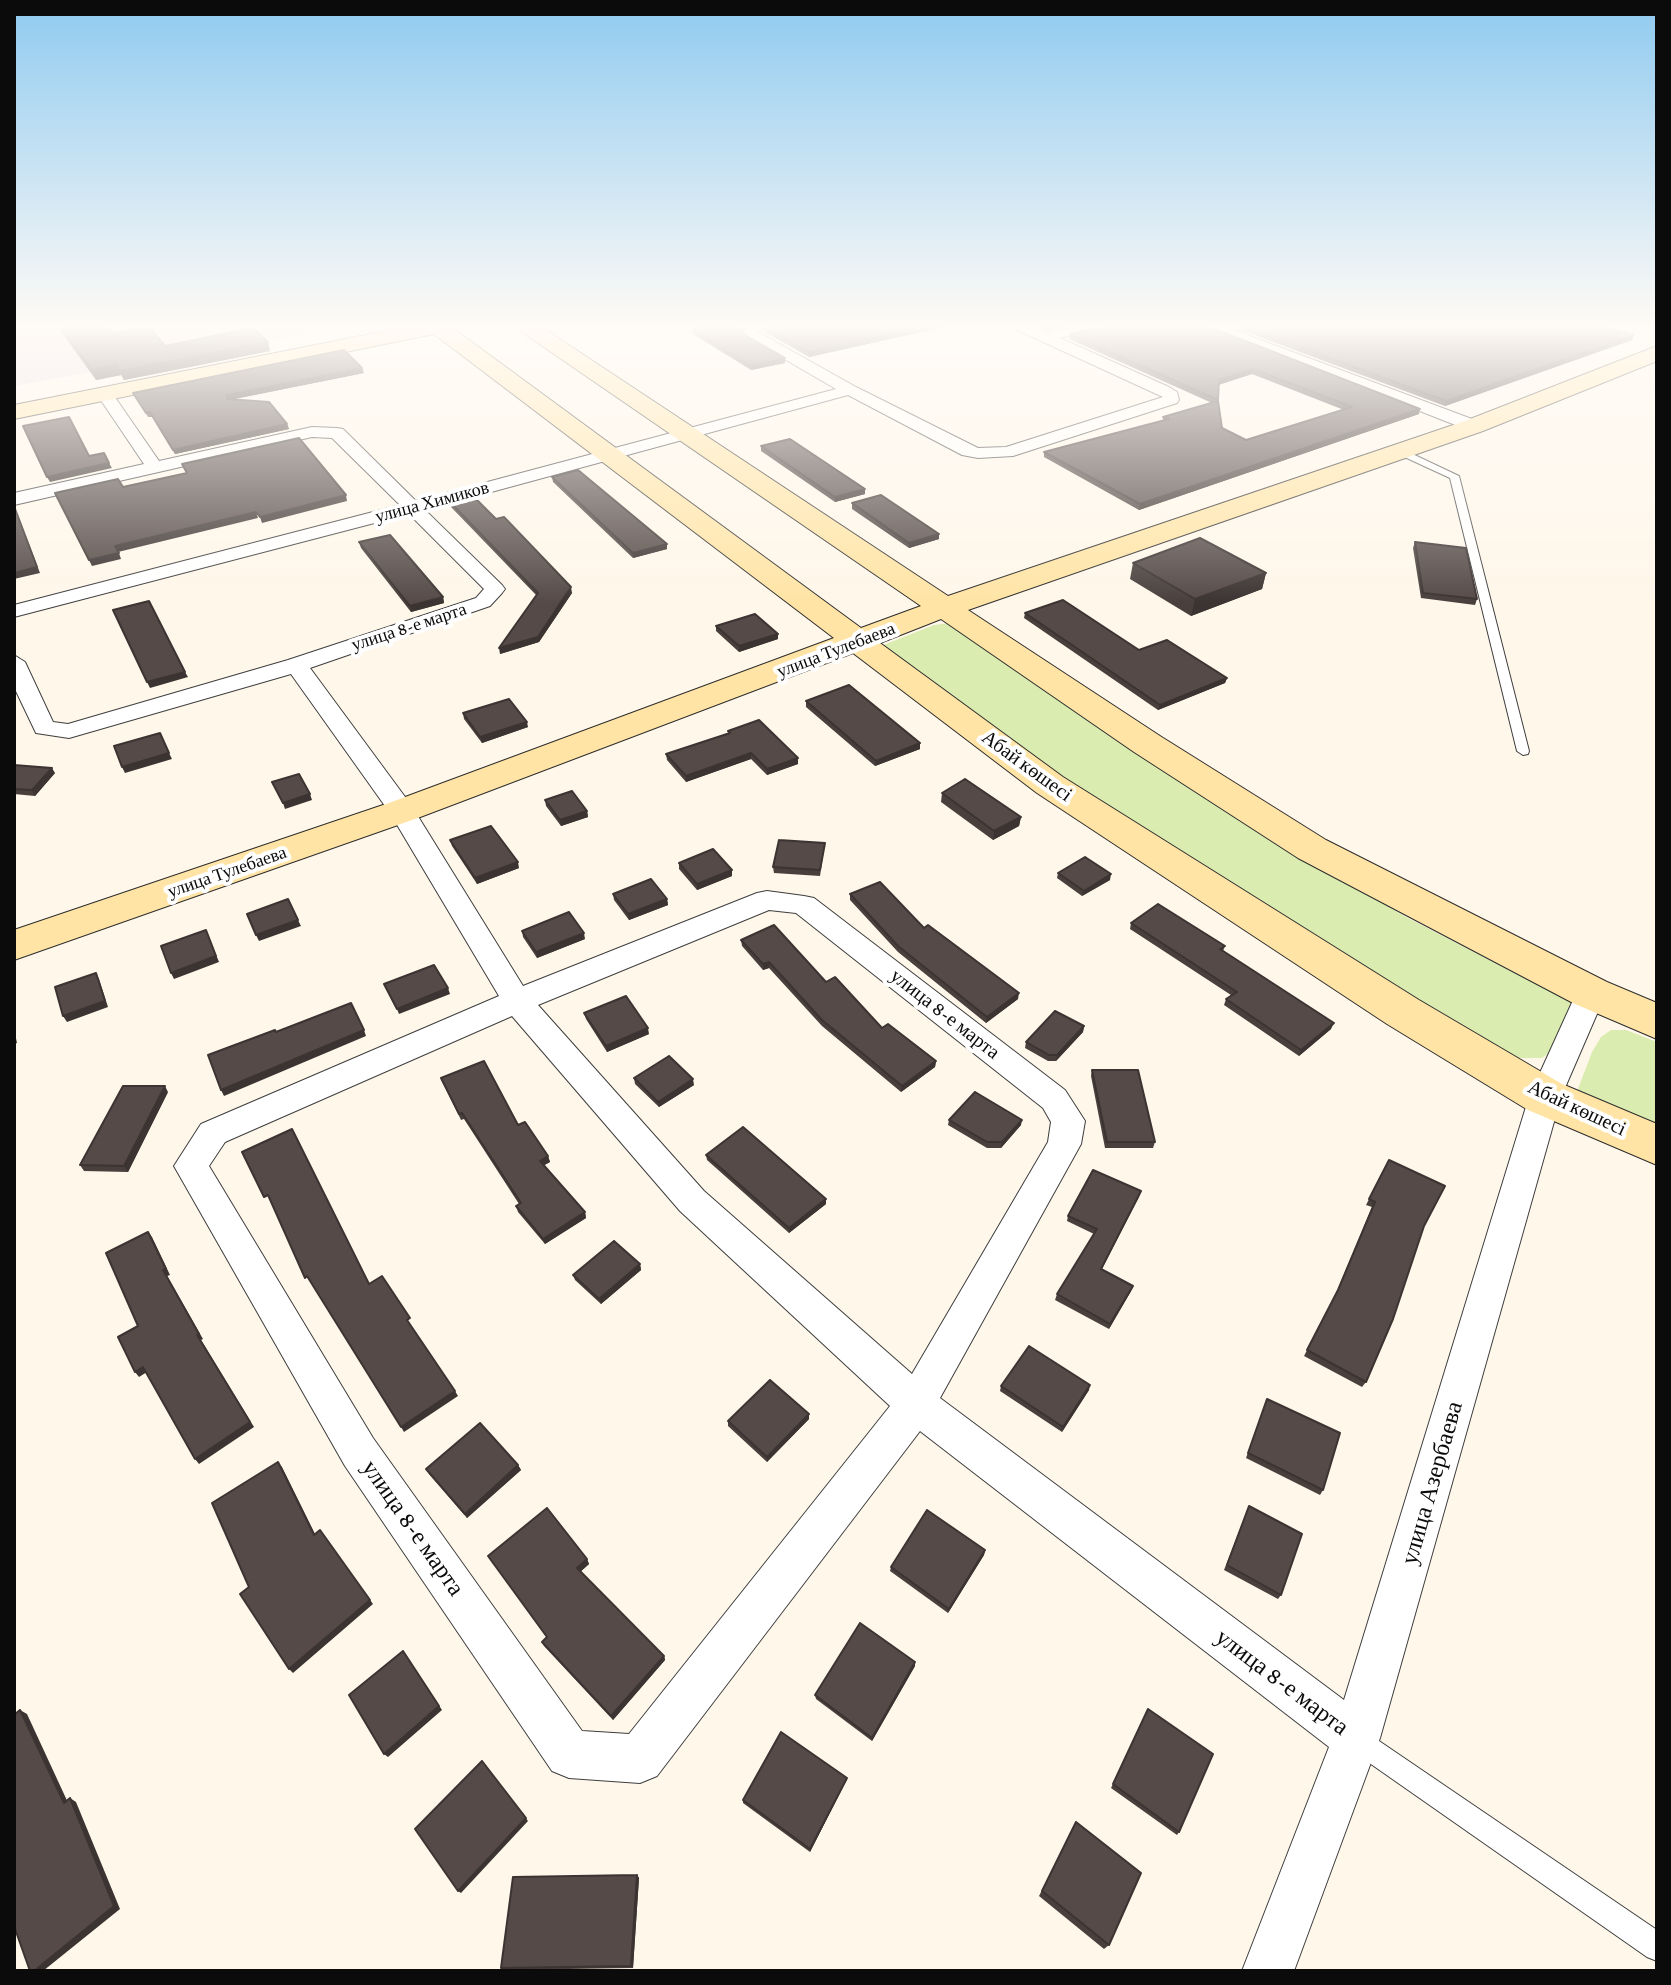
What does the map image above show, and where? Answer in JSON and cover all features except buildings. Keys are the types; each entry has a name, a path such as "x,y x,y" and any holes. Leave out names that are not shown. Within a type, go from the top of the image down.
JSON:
{"street":[{"path":"122,419 156,469"},
{"name":"Абай көшесі","path":"563,419 1050,785 1403,1012 1545,1097 1657,1145"},
{"path":"668,419 1147,744 1312,849 1591,993 1657,1022"},
{"name":"улица Химиков","path":"14,611 740,419"},
{"path":"905,419 968,451 992,454 1112,419"},
{"path":"1455,419 1474,426"},
{"name":"улица Тулебаева","path":"14,945 402,811 946,607 1492,419"},
{"name":"улица 8-е марта","path":"14,499 312,432 337,433 495,589 483,602 296,665 69,731 44,728 14,662"},
{"name":"улица 8-е марта","path":"296,665 402,811 517,1001 692,1201 916,1404 1356,1738"},
{"name":"улица 8-е марта","path":"767,900 804,905 1054,1099 1068,1121 1064,1144 916,1404 640,1759 569,1754 359,1452 191,1166 213,1133 517,1001 767,900"},
{"name":"улица Азербаева","path":"1268,1971 1356,1738 1545,1097 1591,993"}],"lane":[{"path":"1401,452 1454,476 1523,751"},
{"name":"улица 8-е марта","path":"1356,1738 1657,1947"}],"green space":[{"path":"950,623 1201,793 1406,917 1575,1004 1559,1046 1542,1058 1507,1058 1025,760 881,646 934,625"},
{"path":"1611,1030 1626,1030 1657,1042 1657,1138 1576,1094 1592,1052 1601,1037"}]}
